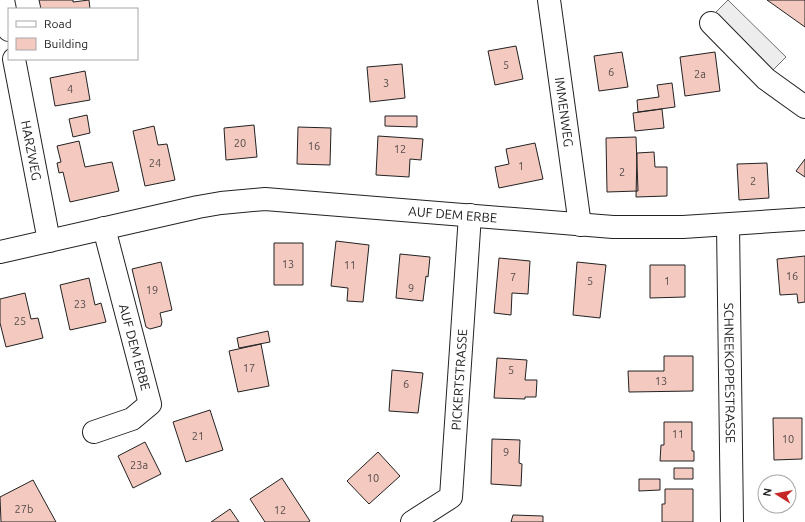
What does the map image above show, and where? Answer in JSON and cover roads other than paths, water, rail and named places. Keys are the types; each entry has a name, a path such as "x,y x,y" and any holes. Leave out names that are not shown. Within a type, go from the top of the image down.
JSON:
{"street":[{"path":"3,0 8,25"},
{"name":"IMMENWEG","path":"549,0 580,225"},
{"path":"711,23 766,79 805,107"},
{"name":"HARZWEG","path":"14,60 49,241"},
{"name":"AUF DEM ERBE","path":"0,252 213,204 265,199 580,225 649,228 728,225 805,219"},
{"name":"PICKERTSTRASSE","path":"412,522 451,497 470,215"},
{"name":"SCHNEEKOPPESTRASSE","path":"728,225 732,522"},
{"name":"AUF DEM ERBE","path":"94,432 132,419 150,404 104,228"}]}
